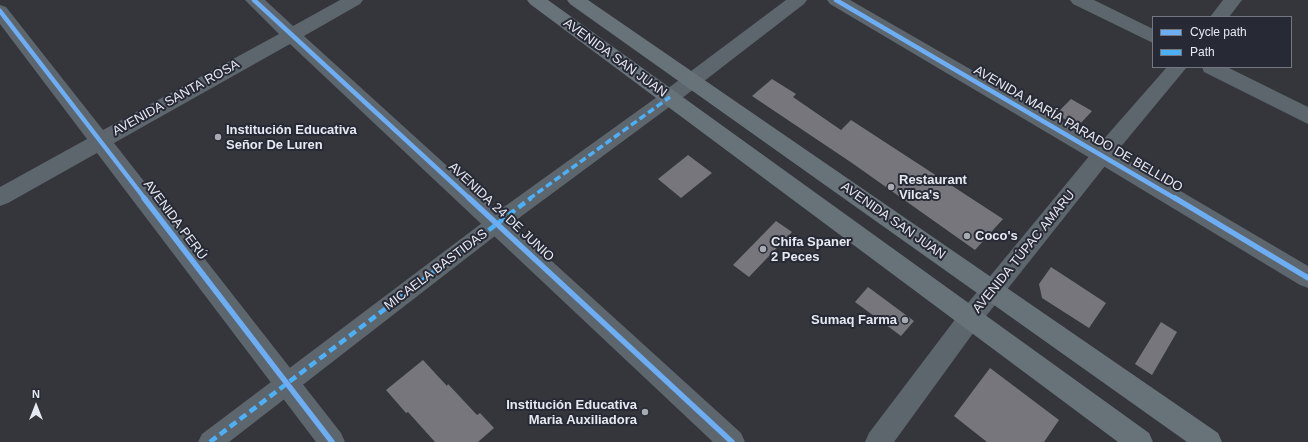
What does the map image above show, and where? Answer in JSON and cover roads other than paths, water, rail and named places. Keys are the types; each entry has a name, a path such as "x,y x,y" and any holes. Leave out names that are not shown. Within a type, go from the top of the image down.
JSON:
{"main road":[{"name":"AVENIDA SAN JUAN","path":"536,0 1140,442"},
{"name":"AVENIDA SAN JUAN","path":"576,0 1209,442"}],"street":[{"name":"AVENIDA 24 DE JUNIO","path":"254,0 497,223 732,442"},
{"name":"AVENIDA SANTA ROSA","path":"0,197 290,34 354,0"},
{"name":"MICAELA BASTIDAS","path":"210,442 497,223 692,81 798,0"},
{"name":"AVENIDA MARÍA PARADO DE BELLIDO","path":"836,0 1102,155 1308,278"},
{"path":"1079,0 1152,36"},
{"path":"1220,16 1233,0"},
{"name":"AVENIDA PERÚ","path":"0,11 332,442"},
{"name":"AVENIDA TÚPAC AMARU","path":"878,442 971,317 1102,155 1177,68"},
{"path":"1213,68 1308,116"}],"place":[{"name":"Institución Educativa Señor De Luren","path":"218,137"},
{"name":"Restaurant Vilca's","path":"891,187"},
{"name":"Coco's","path":"967,236"},
{"name":"Chifa Spaner 2 Peces","path":"763,249"},
{"name":"Sumaq Farma","path":"905,320"},
{"name":"Institución Educativa Maria Auxiliadora","path":"645,412"}]}
